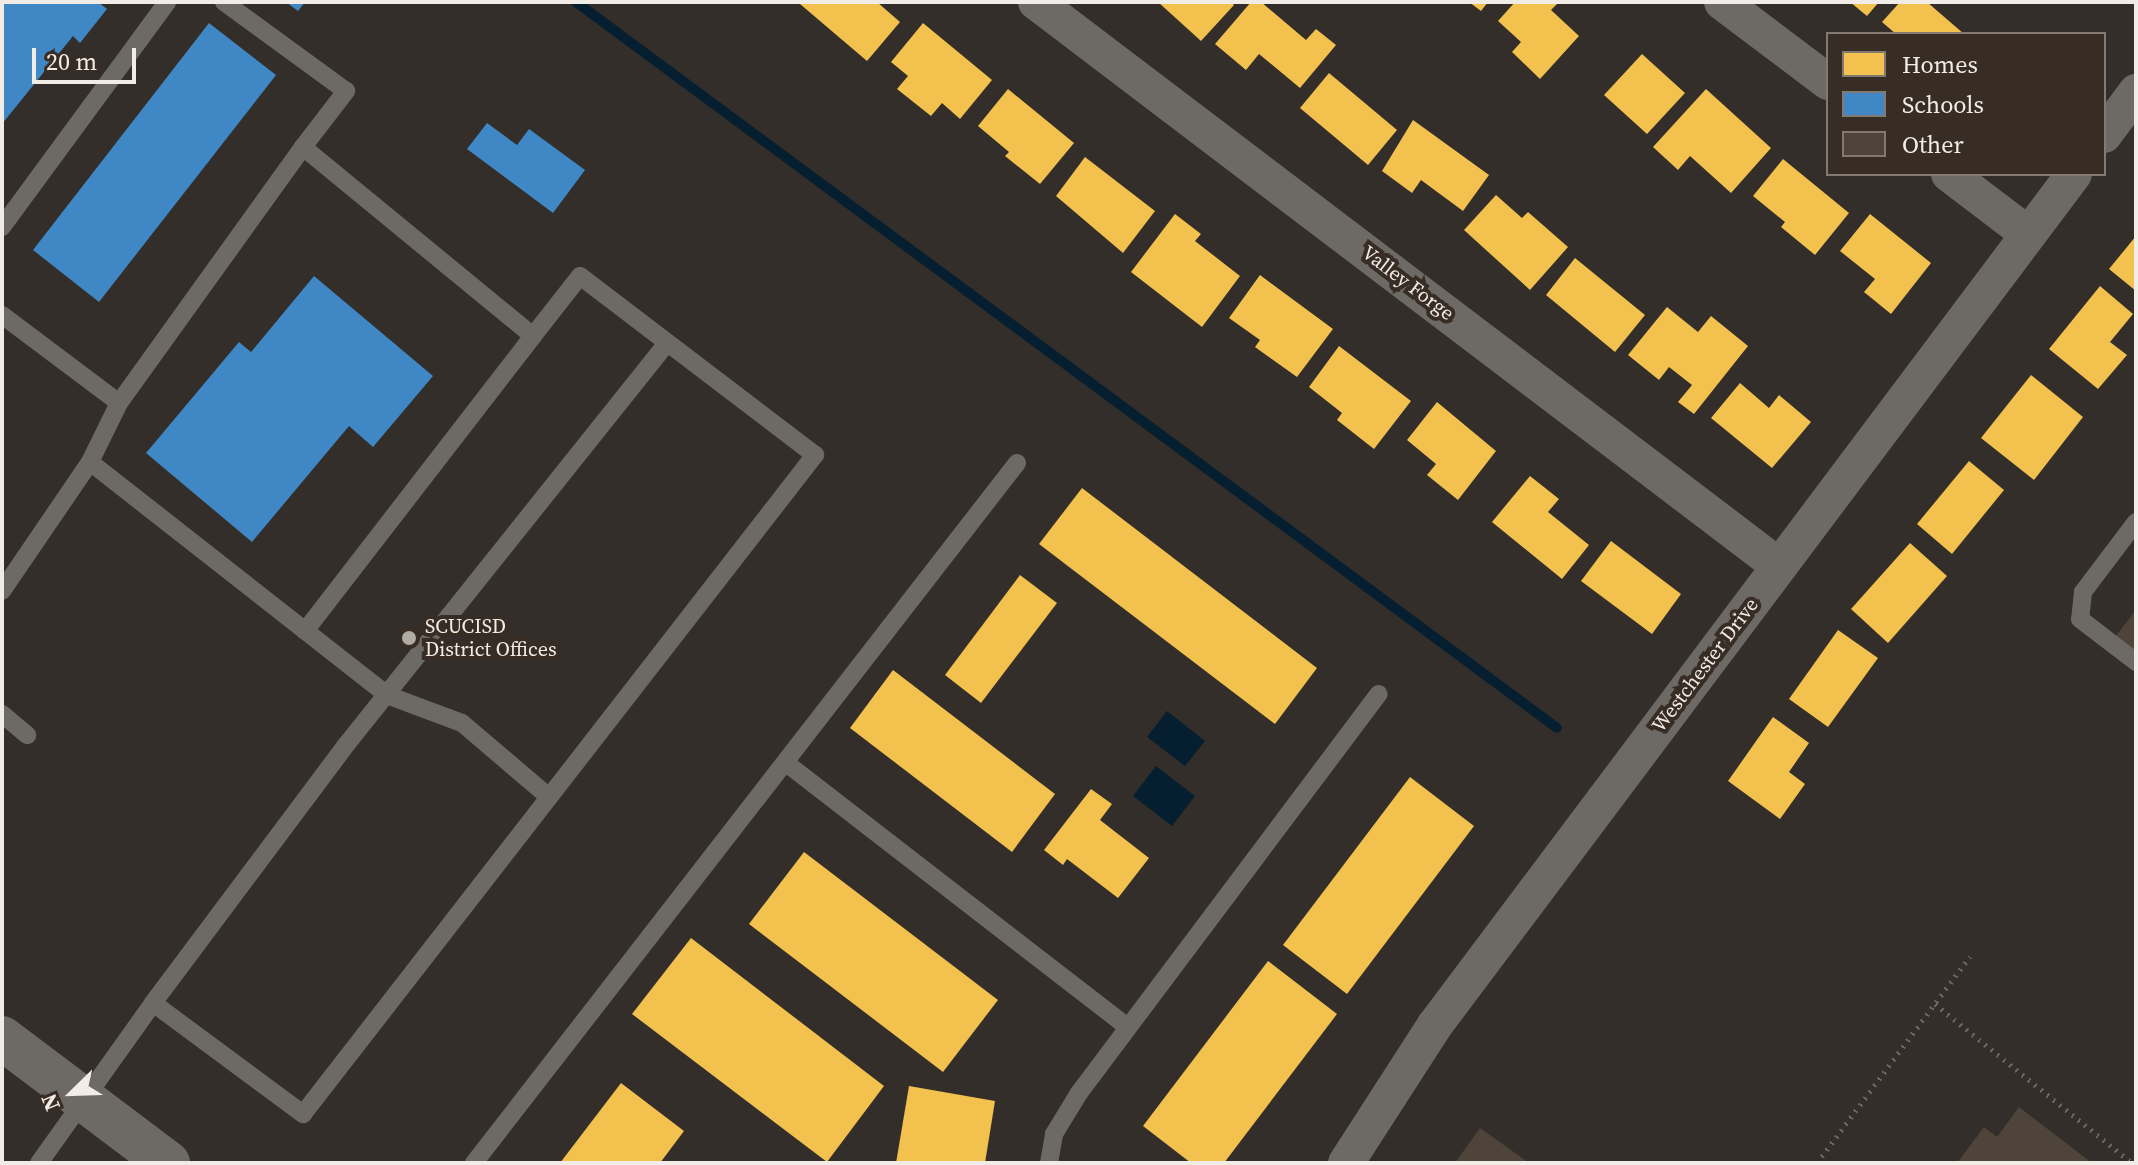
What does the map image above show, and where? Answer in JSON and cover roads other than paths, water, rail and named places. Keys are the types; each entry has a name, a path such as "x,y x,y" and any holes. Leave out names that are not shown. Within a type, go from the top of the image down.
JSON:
{"street":[{"name":"Valley Forge","path":"1036,2 1779,566"},
{"path":"1722,2 1826,80"},
{"path":"2106,132 2136,92"},
{"path":"1952,176 2028,234"},
{"name":"Westchester Drive","path":"1346,1163 1435,1025 2072,176"},
{"path":"2,1038 168,1163"}],"lane":[{"path":"2,227 167,2"},
{"path":"2,591 90,462 119,403 346,91 224,2"},
{"path":"303,147 533,336"},
{"path":"153,1003 303,1114 815,455 580,276 305,631"},
{"path":"2,315 119,403"},
{"path":"39,1163 153,1003 387,695 667,343"},
{"path":"90,462 387,695 462,723 549,797"},
{"path":"474,1163 1017,463"},
{"path":"2136,522 2083,592 2080,619 2136,662"},
{"path":"1049,1163 1054,1134 1127,1027 1379,694"},
{"path":"2,714 27,735"},
{"path":"786,763 1127,1027"}],"water":[{"path":"1167,711 1205,741 1185,766 1147,737"},
{"path":"1156,766 1195,796 1172,826 1133,796"}],"waterway":[{"path":"576,2 1557,728"}],"place":[{"name":"SCUCISD District Offices","path":"409,638"}]}
